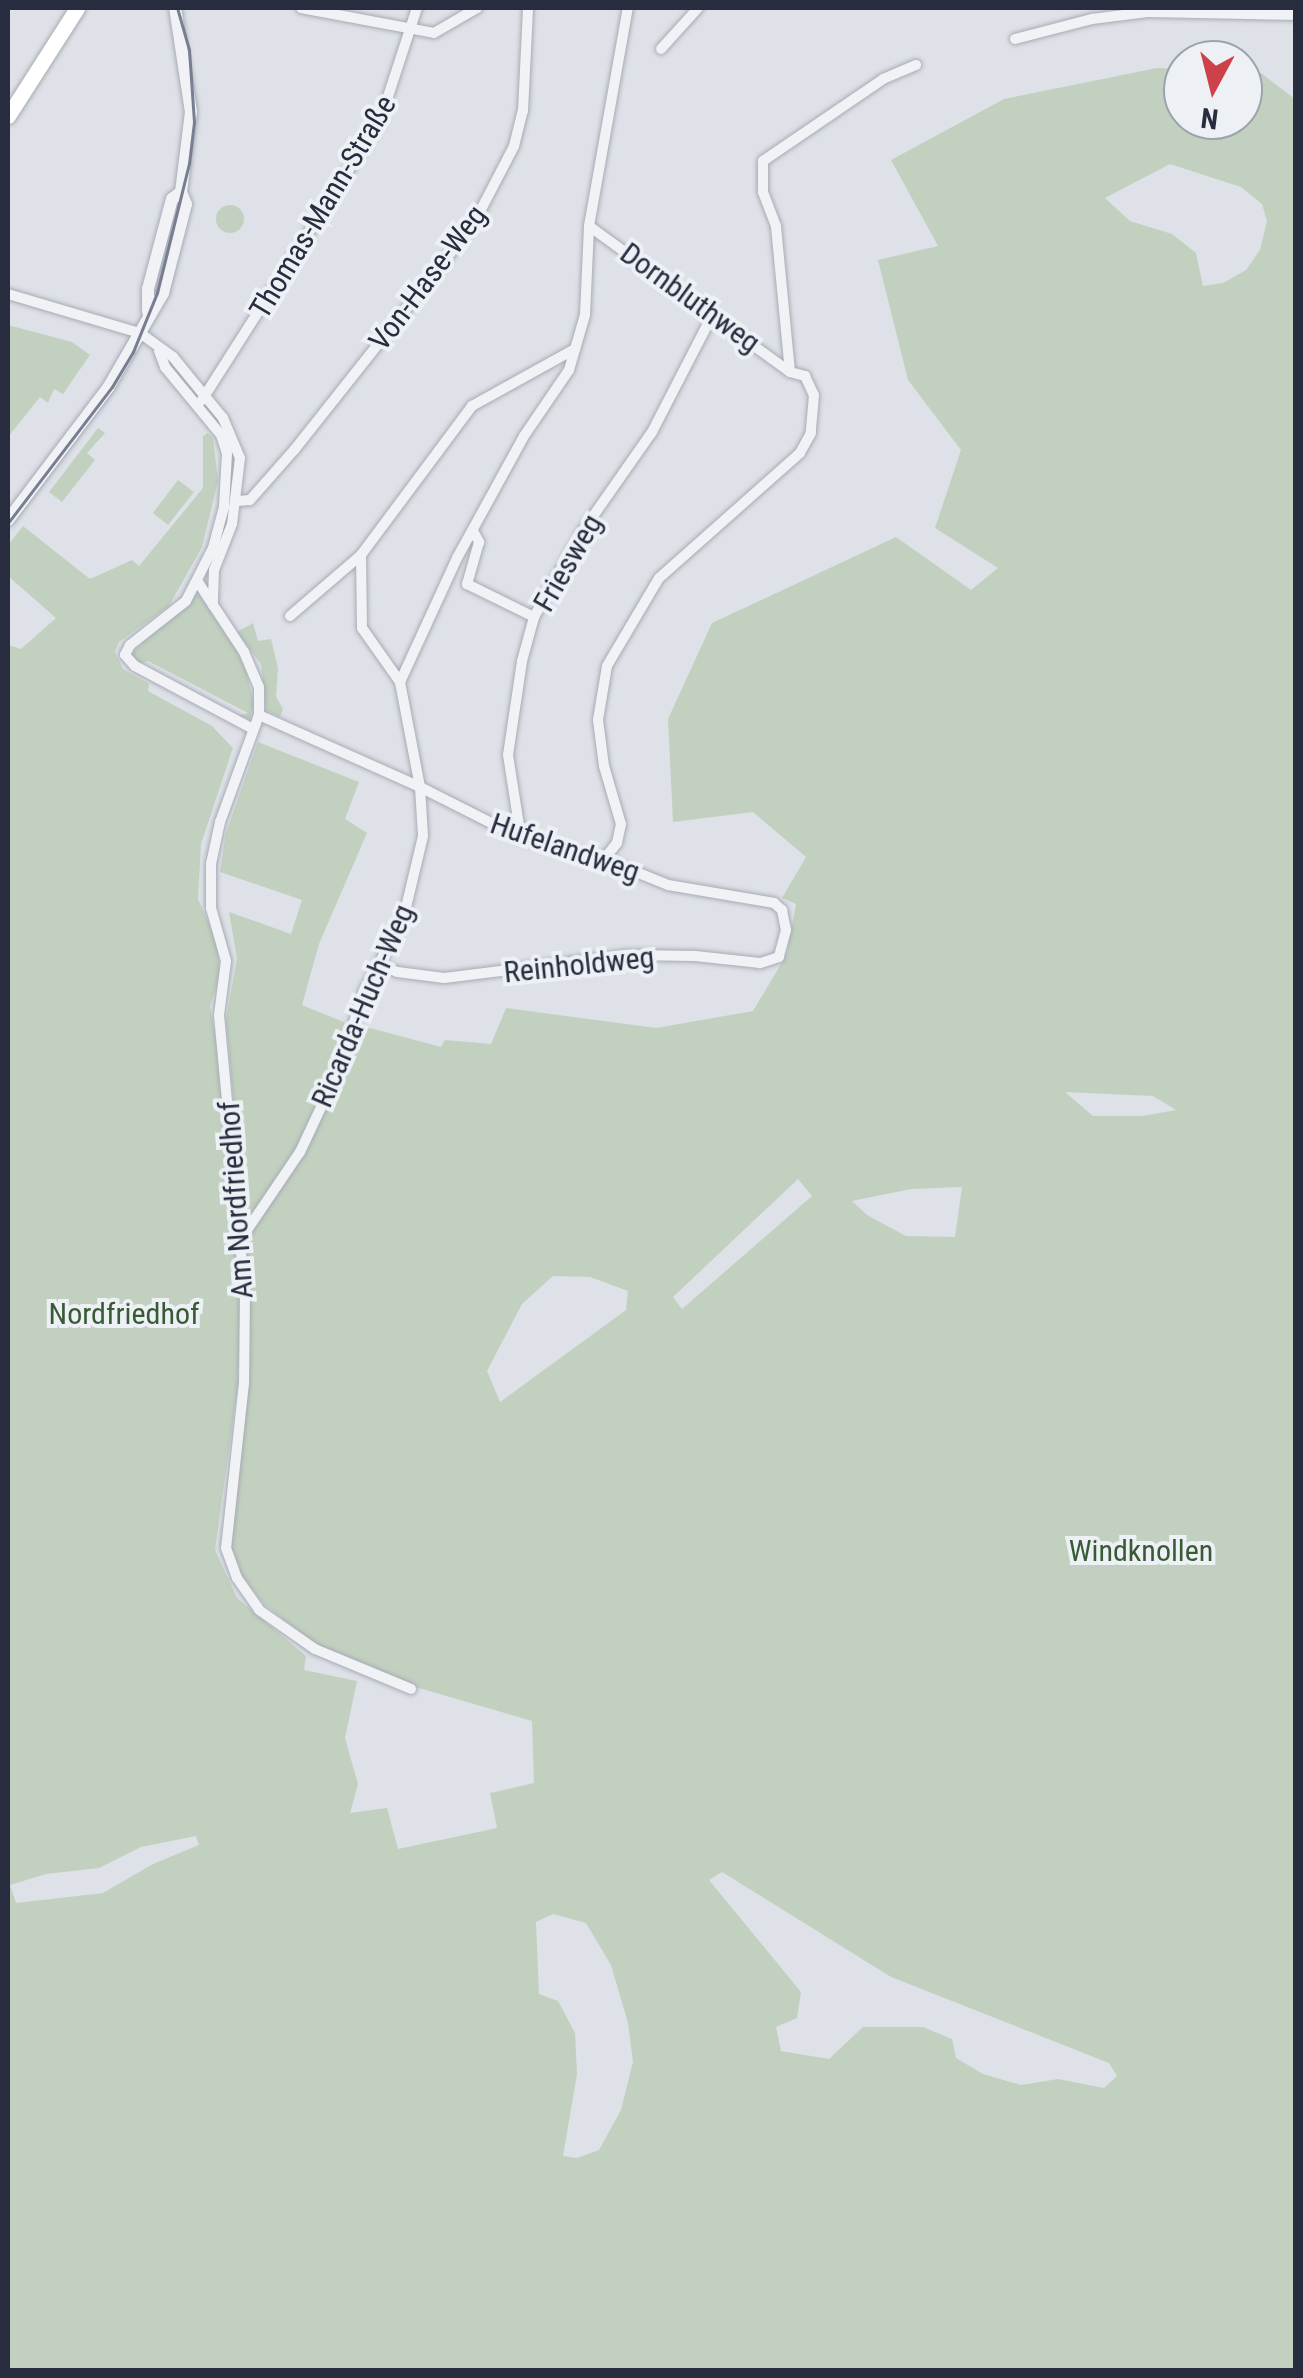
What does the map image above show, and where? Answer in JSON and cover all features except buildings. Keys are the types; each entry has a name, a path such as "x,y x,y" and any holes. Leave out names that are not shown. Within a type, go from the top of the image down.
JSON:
{"main road":[{"path":"8,116 76,8"}],"street":[{"path":"8,520 108,388 162,293 186,204 181,192 192,112 175,8"},
{"path":"301,8 434,33 477,8"},
{"name":"Thomas-Mann-Straße","path":"202,400 380,120 417,8"},
{"name":"Von-Hase-Weg","path":"237,501 250,500 295,449 474,223 514,146 523,111 528,8"},
{"path":"361,555 362,628 400,682 524,436 570,370 585,315 590,226 628,8"},
{"path":"662,49 698,8"},
{"path":"1015,39 1092,20 1148,12 1296,15"},
{"path":"604,858 617,843 621,824 604,766 598,720 607,666 659,578 800,453 811,433 814,395 805,376 790,372 776,226 764,192 764,162 883,79 916,65"},
{"name":"Dornbluthweg","path":"590,226 790,372"},
{"path":"8,294 140,332 160,350 165,367 234,436 240,458 237,501 214,570 214,611"},
{"name":"Friesweg","path":"521,838 508,755 522,661 534,618 582,532 652,432 713,314"},
{"path":"290,616 361,555 472,406 575,349"},
{"path":"198,582 253,667 259,714 251,728 135,666 125,655 130,645 176,613 198,582 220,527 227,467 221,435 202,400"},
{"path":"473,531 479,542 467,584 534,618"},
{"name":"Ricarda-Huch-Weg","path":"241,1239 300,1152 339,1069 364,991 403,920 423,836 420,787 400,682"},
{"name":"Hufelandweg","path":"259,714 521,838 604,858 668,885 774,903 782,910 786,930 780,957"},
{"name":"Am Nordfriedhof","path":"251,728 220,822 210,883 211,908 226,961 219,1014 241,1239 244,1383 226,1548 236,1578 259,1610 310,1646 411,1689"},
{"name":"Reinholdweg","path":"379,964 398,972 444,978 629,955 695,956 760,964 780,957"}],"green space":[{"path":"1157,68 1163,68 1163,140 1263,140 1263,75 1295,99 1295,2370 8,2370 8,645 21,649 56,618 8,576 8,545 23,526 90,579 132,560 139,566 203,488 203,436 208,433 213,438 218,481 202,547 169,606 119,642 115,652 123,669 149,684 148,691 212,726 233,748 201,844 198,899 217,941 220,976 210,1006 222,1075 240,1311 238,1384 215,1550 237,1598 306,1656 304,1670 357,1681 345,1738 358,1784 350,1813 387,1808 398,1849 497,1828 490,1793 534,1783 532,1721 412,1686 320,1648 264,1604 242,1576 231,1548 248,1383 245,1241 306,1152 359,1025 441,1047 445,1040 491,1044 506,1008 656,1028 753,1011 787,954 796,904 782,898 806,857 753,812 673,822 668,719 712,623 896,537 971,590 998,568 935,528 961,450 908,380 878,260 938,246 891,160 1004,99","holes":["1170,164 1241,187 1262,204 1267,221 1260,250 1246,270 1223,283 1203,286 1196,253 1172,234 1130,221 1105,198","1065,1092 1153,1096 1176,1110 1143,1116 1093,1116","798,1179 812,1196 682,1309 673,1297","962,1187 955,1237 906,1236 867,1215 852,1201 911,1189","553,1276 590,1277 628,1291 626,1310 500,1402 487,1371 522,1304","196,1836 199,1845 153,1864 103,1893 16,1903 10,1885 46,1874 99,1868 141,1847","722,1872 891,1977 1109,2063 1117,2076 1104,2088 1058,2079 1021,2085 983,2074 956,2058 952,2039 923,2027 863,2027 829,2059 781,2051 776,2027 797,2018 801,1992 709,1880","553,1914 586,1923 611,1965 628,2023 633,2062 621,2110 599,2150 577,2158 563,2156 577,2074 575,2033 558,2001 539,1994 536,1922"]},
{"path":"230,205 240,209 244,219 240,229 230,233 220,229 216,219 220,209"},
{"path":"8,325 72,342 90,355 63,394 54,389 48,403 40,397 8,437"},
{"path":"98,428 105,433 87,453 95,460 62,502 49,492"},
{"path":"178,480 194,492 168,525 153,513"},
{"path":"194,595 199,595 243,658 254,704 250,719 239,716 248,713 148,661 137,664 131,654"},
{"path":"253,623 258,641 271,639 278,668 276,697 283,709 280,717 266,710 261,664 237,632"},
{"path":"258,742 359,782 345,819 367,833 319,944 302,1005 346,1023 334,1064 296,1148 245,1225 226,1020 237,959 229,912 291,934 302,900 220,872 226,833"}],"tram line":[{"path":"8,523 112,387 133,352 157,293 189,164 194,122 189,50 177,8"}],"park label":[{"name":"Nordfriedhof","path":"124,1314"},
{"name":"Windknollen","path":"1141,1551"}]}
